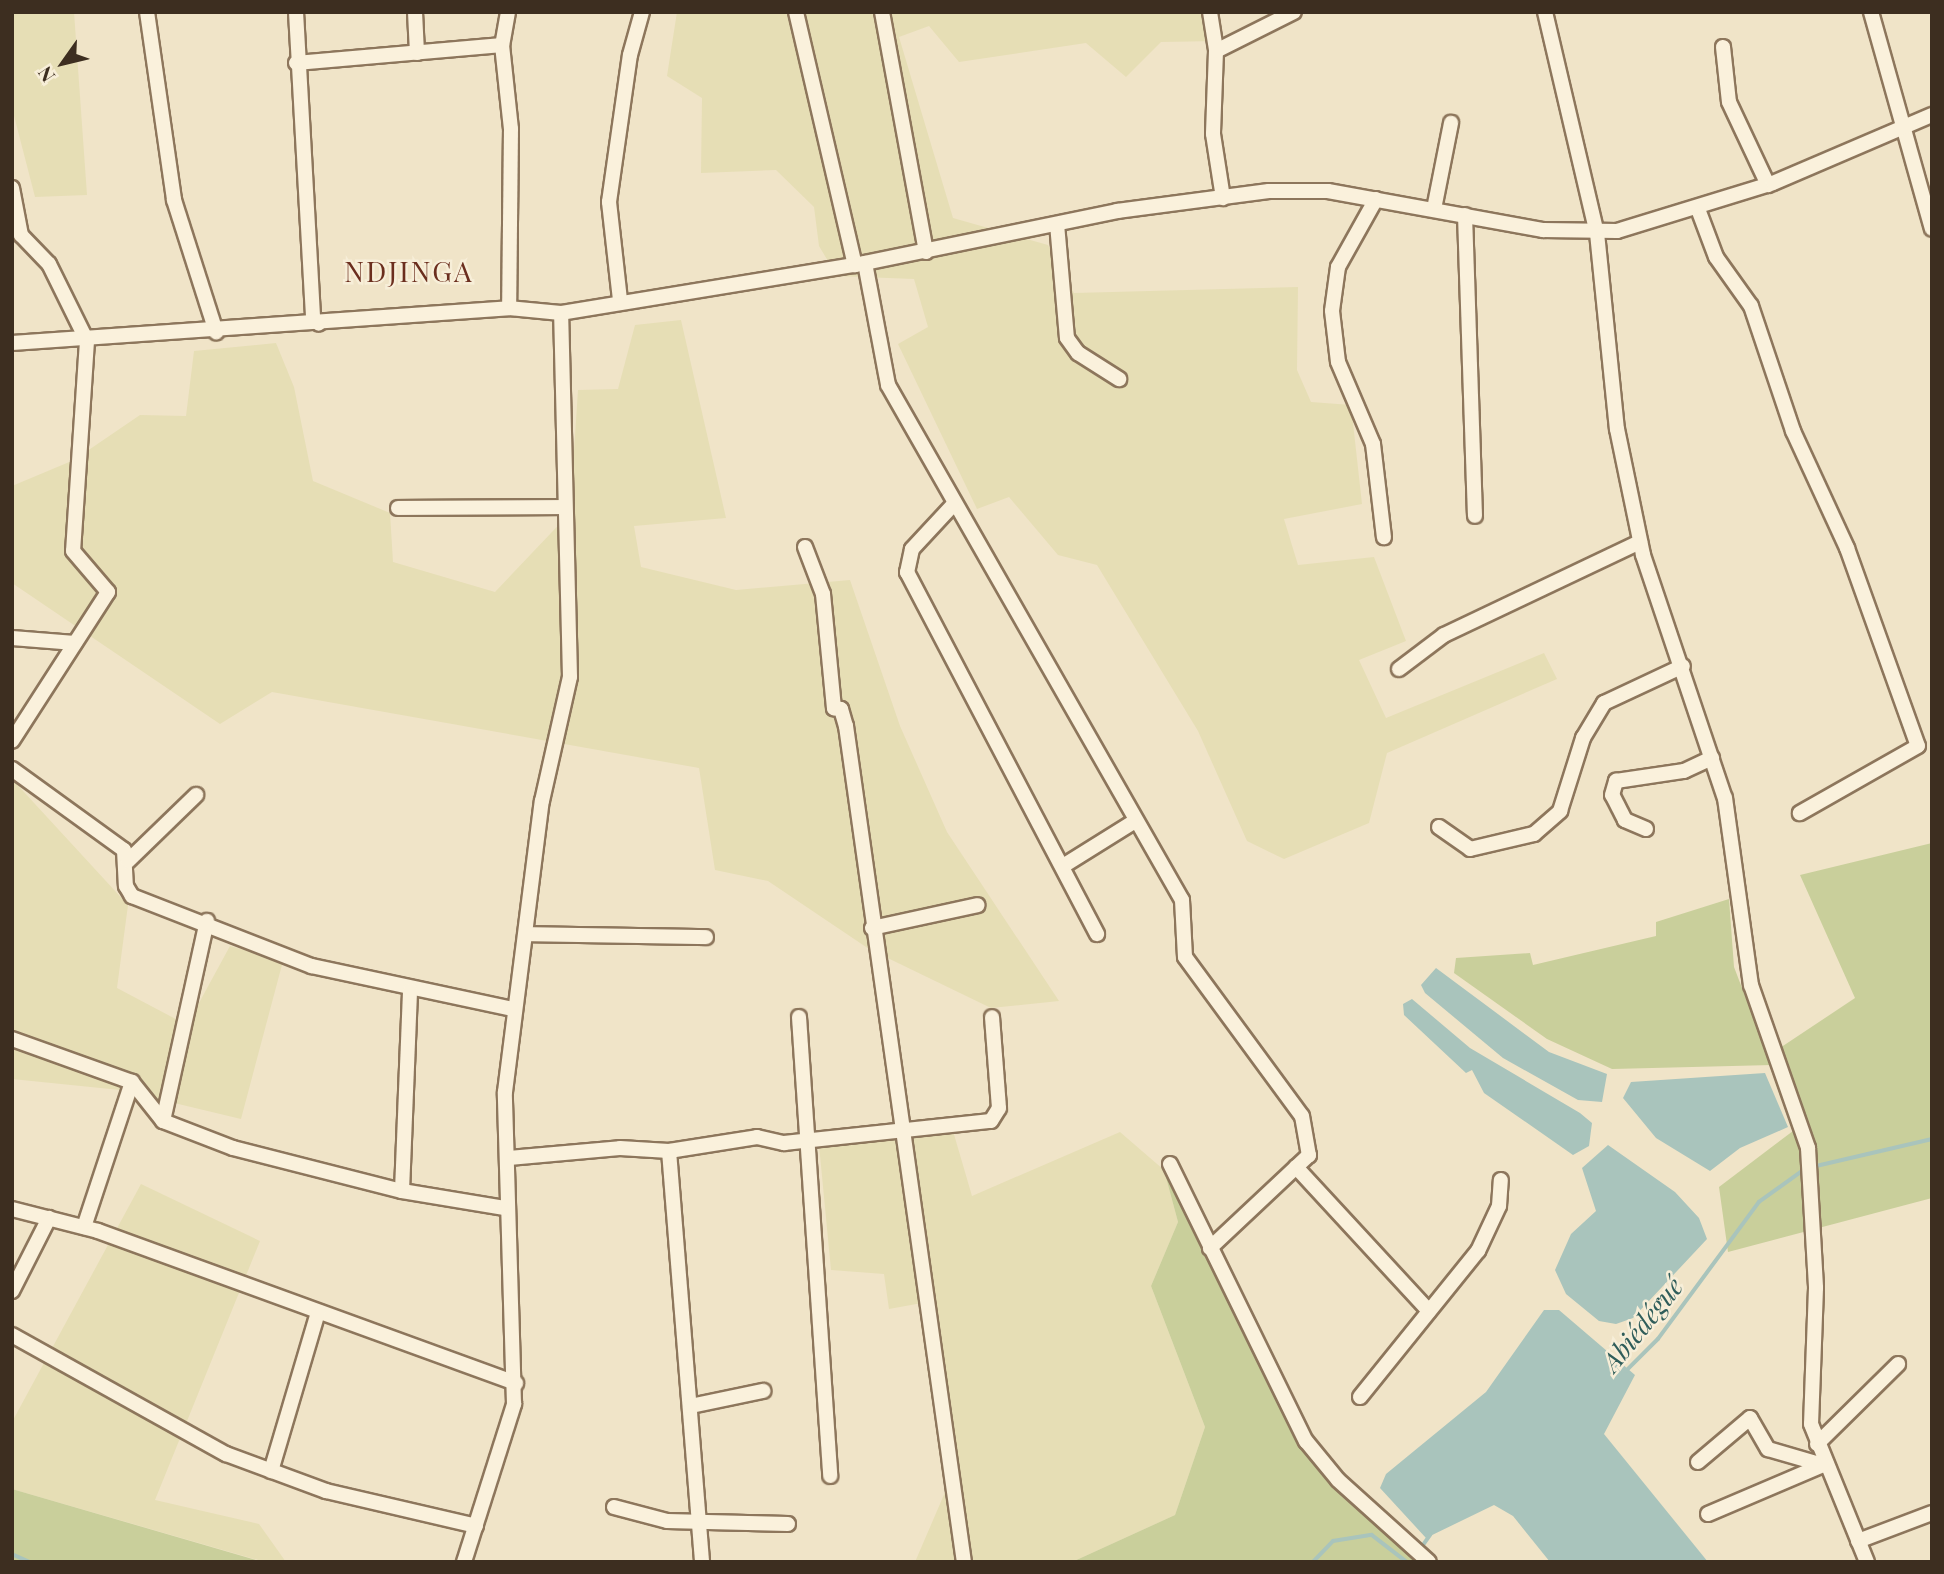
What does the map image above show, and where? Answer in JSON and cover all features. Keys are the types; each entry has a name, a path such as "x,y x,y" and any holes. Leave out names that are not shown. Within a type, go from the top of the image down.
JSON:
{"street":[{"path":"147,12 174,200 216,332"},
{"path":"296,12 296,63 318,324"},
{"path":"415,12 417,52"},
{"path":"508,12 502,45 511,129 509,308"},
{"path":"620,300 609,202 630,55 642,12"},
{"path":"796,12 888,385 952,506 1182,900 1185,957 1302,1115 1309,1155 1210,1248"},
{"path":"882,12 926,252"},
{"path":"1210,12 1216,51 1213,134 1223,198"},
{"path":"1216,51 1294,12"},
{"path":"1545,12 1597,233 1618,429 1640,542 1725,798 1751,985 1808,1148 1816,1288 1810,1401 1823,1465 1867,1562"},
{"path":"1871,12 1932,229"},
{"path":"296,63 502,45"},
{"path":"1723,47 1729,102 1768,185"},
{"path":"12,343 216,332 509,308 561,313 620,300 860,264 1057,224 1223,198 1328,191 1465,215 1597,233 1698,209 1768,185 1932,115"},
{"path":"1434,209 1451,123"},
{"path":"12,188 20,235 49,264 87,341 73,551 108,592 12,741"},
{"path":"1376,199 1332,289 1338,362 1373,444 1384,537"},
{"path":"1698,209 1716,257 1751,306 1793,431 1847,548 1918,746 1800,813"},
{"path":"1465,215 1475,516"},
{"path":"1057,224 1067,338 1078,353 1119,379"},
{"path":"464,1562 516,1383 505,1208 509,1158 505,1092 513,1009 526,934 542,801 570,677 561,313"},
{"path":"398,508 564,506"},
{"path":"952,506 912,549 907,572 1097,934"},
{"path":"1399,669 1444,635 1640,542"},
{"path":"805,547 823,594 834,708 841,709 846,726 872,928 964,1562"},
{"path":"12,638 75,643"},
{"path":"1439,827 1470,849 1534,834 1560,811 1583,738 1604,703 1683,666"},
{"path":"1646,829 1625,820 1612,795 1616,782 1684,771 1712,758"},
{"path":"12,769 117,843 128,862 126,886 132,896 207,921 312,966 410,990 513,1009"},
{"path":"128,862 197,795"},
{"path":"1063,866 1135,821"},
{"path":"872,928 978,905"},
{"path":"163,1121 207,921"},
{"path":"526,934 706,937"},
{"path":"402,1191 410,990"},
{"path":"799,1017 830,1476"},
{"path":"509,1158 620,1148 669,1152 757,1138 809,1140 997,1116 992,1017"},
{"path":"12,1039 132,1082 163,1121 233,1148 402,1191 505,1208"},
{"path":"85,1227 132,1082"},
{"path":"669,1152 702,1562"},
{"path":"1170,1164 1306,1441 1339,1480 1429,1562"},
{"path":"1296,1167 1429,1311"},
{"path":"1360,1397 1478,1251 1499,1206 1501,1180"},
{"path":"12,1209 85,1227 516,1383"},
{"path":"12,1291 49,1218"},
{"path":"271,1471 318,1312"},
{"path":"12,1335 226,1454 271,1471 476,1526"},
{"path":"1817,1444 1898,1364"},
{"path":"691,1406 764,1391"},
{"path":"1698,1462 1750,1418 1768,1449 1823,1465"},
{"path":"1708,1514 1823,1465"},
{"path":"614,1507 699,1523 788,1524"},
{"path":"1858,1541 1932,1513"}],"shaded area":[{"path":"12,12 74,12 87,195 35,197 12,108"},
{"path":"677,12 1208,12 1218,41 1161,42 1126,77 1086,43 959,62 929,26 899,37 953,218 1048,245 1074,293 1298,287 1297,370 1311,402 1351,405 1362,504 1284,519 1298,565 1374,557 1406,641 1359,660 1386,718 1544,653 1557,679 1387,753 1369,823 1284,859 1247,841 1198,731 1097,565 1058,555 1009,497 977,509 898,344 928,327 914,279 837,276 819,246 814,207 776,170 701,173 702,98 667,76"},
{"path":"681,320 726,518 634,526 641,567 736,590 850,580 900,726 947,832 1059,1001 991,1008 869,949 768,881 715,870 699,768 272,692 220,724 12,583 12,486 74,460 140,415 186,416 194,351 276,343 294,387 313,481 390,513 393,562 495,592 570,513 578,390 618,389 635,325"},
{"path":"12,779 128,905 117,988 187,1025 230,946 283,961 241,1119 120,1090 12,1079"},
{"path":"953,1131 972,1196 1120,1132 1164,1170 1178,1222 1151,1286 1205,1427 1175,1515 1072,1562 915,1562 949,1483 922,1303 889,1309 884,1274 831,1270 819,1145"},
{"path":"141,1184 260,1241 155,1500 259,1524 286,1562 265,1562 12,1489 12,1422"}],"green space":[{"path":"1932,843 1932,1198 1728,1252 1719,1187 1793,1131 1772,1065 1612,1069 1547,1039 1454,973 1456,958 1530,953 1533,965 1656,936 1656,922 1729,899 1734,967 1768,1056 1855,998 1800,875"},
{"path":"1172,1169 1306,1441 1421,1552 1412,1562 1072,1562 1175,1515 1205,1427 1151,1286 1178,1222 1164,1170"},
{"path":"12,1489 263,1562 12,1562"}],"water":[{"path":"1436,968 1549,1052 1607,1074 1602,1102 1578,1100 1503,1058 1425,993 1421,985"},
{"path":"1412,999 1470,1048 1580,1113 1592,1123 1589,1146 1573,1155 1484,1093 1472,1070 1466,1073 1404,1015 1403,1004"},
{"path":"1765,1073 1788,1127 1740,1148 1710,1171 1656,1138 1623,1098 1631,1082"},
{"path":"1608,1145 1675,1192 1699,1218 1707,1239 1633,1318 1616,1324 1599,1321 1566,1294 1555,1270 1571,1234 1596,1211 1582,1168"},
{"path":"1544,1310 1559,1310 1635,1375 1604,1434 1708,1562 1550,1562 1513,1516 1494,1505 1426,1538 1380,1488 1386,1474 1486,1392"}],"waterway":[{"name":"Abiédégué","path":"1812,1167 1932,1139"},
{"name":"Abiédégué","path":"1626,1371 1658,1339 1759,1202 1805,1169"},
{"name":"Abiédégué","path":"1313,1562 1333,1541 1372,1535 1407,1562"},
{"name":"Abiédégué","path":"1421,1548 1430,1535"},
{"name":"Abiédégué","path":"12,1554 30,1562"}],"district":[{"name":"NDJINGA","path":"409,271"}]}
